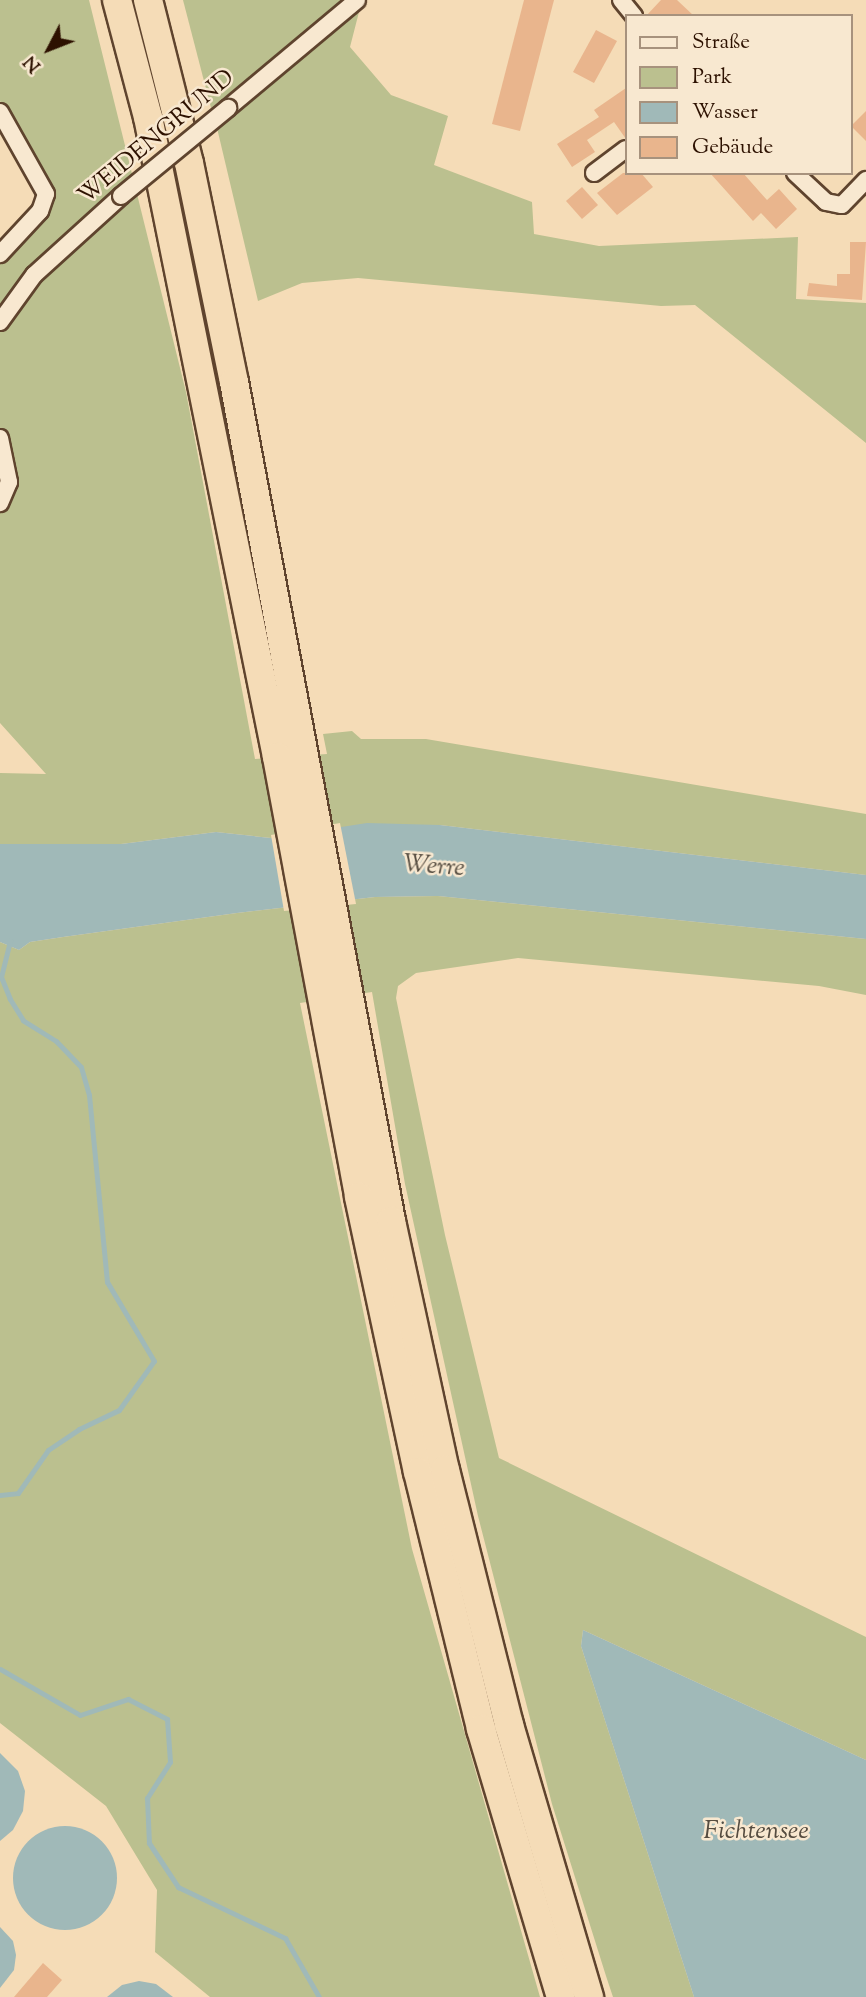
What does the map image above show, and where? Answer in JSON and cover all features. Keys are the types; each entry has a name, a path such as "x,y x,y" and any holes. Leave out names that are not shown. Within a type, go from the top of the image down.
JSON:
{"highway":[{"path":"117,0 148,117 290,756"},
{"path":"148,0 189,163 290,756 335,997 366,1231 448,1601 561,1997"},
{"path":"335,997 391,1221 475,1598 589,1997"}],"street":[{"name":"WEIDENGRUND","path":"0,322 34,275 121,196 357,0"},
{"name":"WEIDENGRUND","path":"0,111 46,194 40,211 0,254"},
{"path":"594,173 624,150"},
{"path":"797,175 826,202 842,205 866,180"},
{"path":"0,438 9,482 0,503"}],"green space":[{"path":"0,0 89,0 186,392 255,759 327,754 323,734 352,731 361,739 426,739 866,814 866,875 440,825 271,838 216,832 121,844 0,844 0,773 46,774 0,723 0,258 52,202 0,101"},
{"path":"183,0 346,0 211,108"},
{"path":"359,12 350,47 391,95 448,116 434,165 532,202 534,234 599,246 798,237 796,299 866,303 866,443 695,305 661,306 358,278 302,283 258,301 217,128"},
{"path":"438,896 866,939 866,995 819,986 518,958 416,973 398,986 396,998 445,1235 499,1458 866,1637 866,1760 583,1630 581,1646 694,1997 613,1997 606,1976 552,1804 478,1516 405,1184 372,992 300,1003 412,1549 540,1997 210,1997 155,1952 157,1890 106,1806 0,1723 0,942 19,950 30,942 237,913 375,897"}],"water":[{"name":"Werre","path":"367,823 440,825 866,875 866,939 438,896 375,897 237,913 30,942 19,950 0,942 0,844 121,844 216,832 271,838"},
{"name":"Fichtensee","path":"583,1630 866,1760 866,1997 694,1997 581,1646"},
{"path":"0,1753 18,1771 25,1791 23,1811 13,1830 0,1841"},
{"path":"65,1826 85,1830 102,1841 113,1858 117,1878 113,1898 102,1915 85,1926 65,1930 45,1926 28,1915 17,1898 13,1878 17,1858 28,1841 45,1830"},
{"path":"0,1927 13,1941 16,1955 14,1970 0,1988"},
{"path":"139,1981 156,1984 173,1997 107,1997 122,1985"}],"pier":[{"path":"340,823 356,904 284,911 271,835"}],"building":[{"path":"524,0 554,0 520,131 492,124"},
{"path":"661,0 677,0 692,14 648,14"},
{"path":"596,30 617,41 594,83 573,72"},
{"path":"624,89 624,136 614,122 587,140 595,152 572,167 557,144 599,117 594,110"},
{"path":"866,111 866,141 852,127"},
{"path":"623,173 643,175 653,187 617,215 597,193"},
{"path":"712,175 745,175 767,200 779,189 797,209 776,229 761,213 753,221"},
{"path":"582,187 598,205 582,219 566,201"},
{"path":"850,242 866,242 862,300 807,296 809,283 837,286 837,274 850,274"},
{"path":"43,1963 62,1980 47,1997 14,1997"}],"waterway":[{"path":"0,1495 18,1493 48,1450 79,1429 119,1410 154,1361 107,1282 89,1095 81,1067 56,1041 23,1020 10,999 1,977 10,940"},
{"path":"0,1669 80,1715 128,1699 167,1719 170,1762 147,1798 149,1843 178,1887 285,1938 319,1997"}]}
